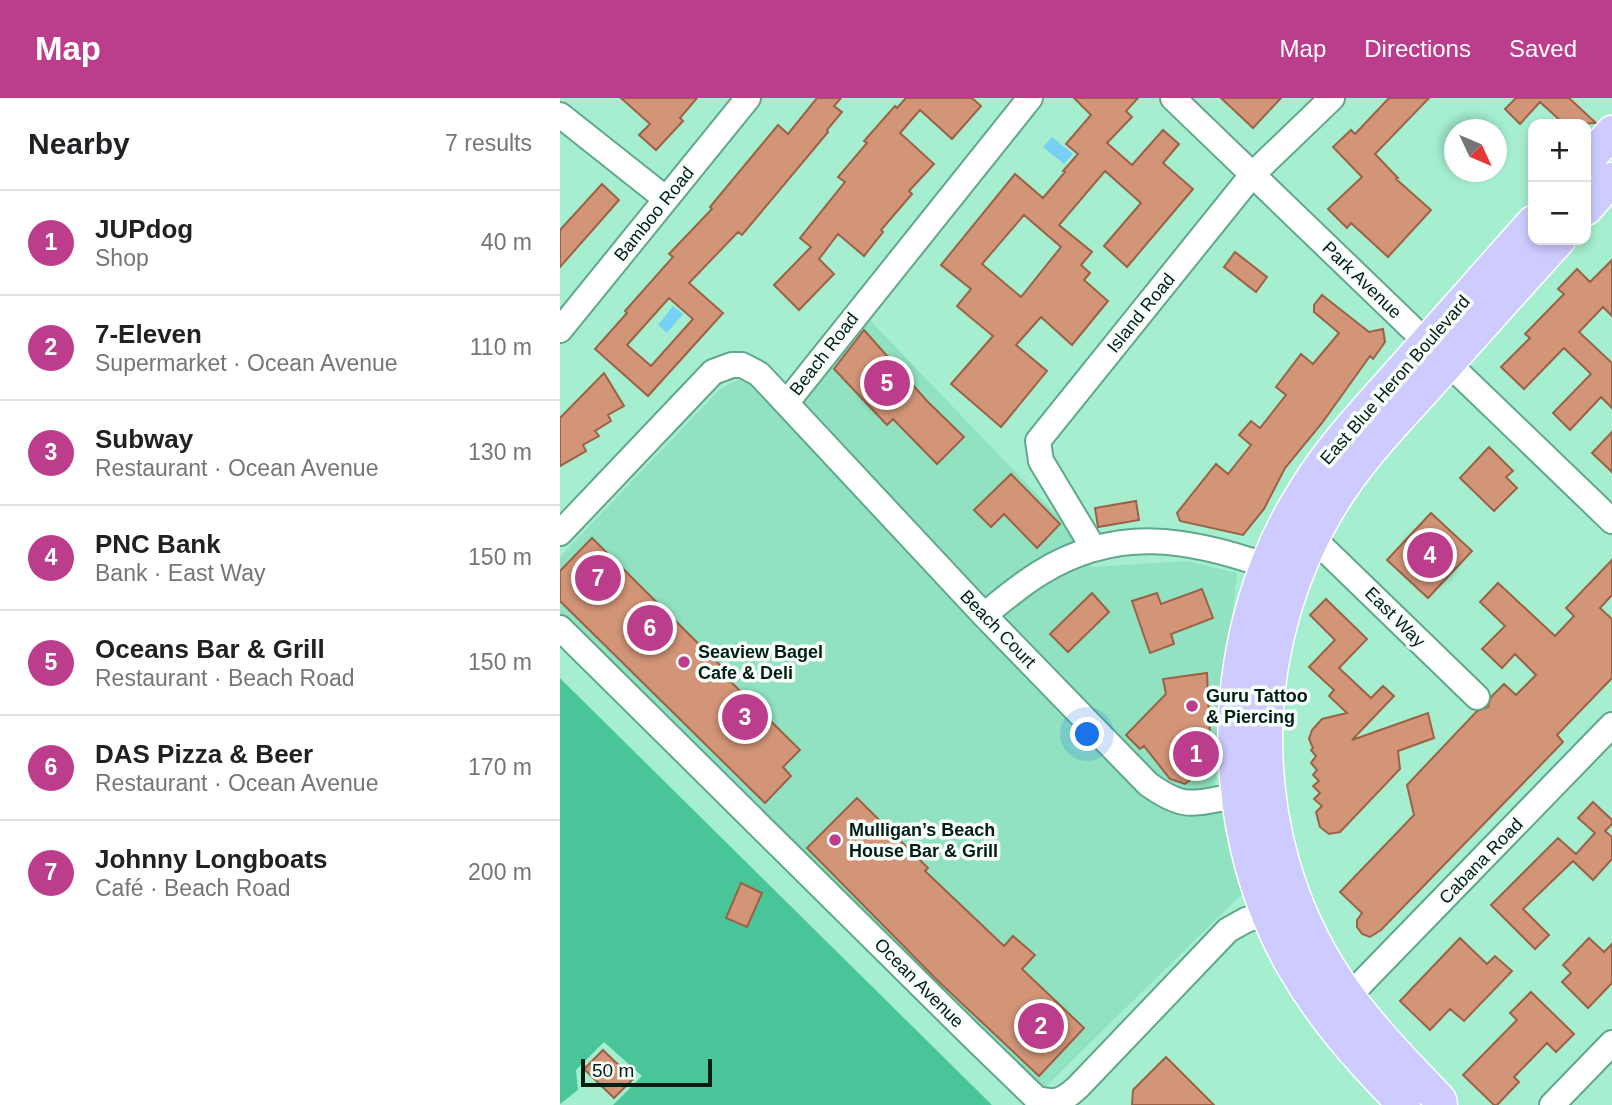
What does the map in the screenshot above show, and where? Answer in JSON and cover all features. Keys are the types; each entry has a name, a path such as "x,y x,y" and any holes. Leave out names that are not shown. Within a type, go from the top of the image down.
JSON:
{"main road":[{"path":"1600,186 1612,132"},
{"name":"East Blue Heron Boulevard","path":"1441,1105 1440,1100 1348,997 1321,954 1298,904 1284,864 1270,802 1266,764 1266,721 1272,660 1294,584 1313,538 1348,479 1528,229"},
{"name":"East Blue Heron Boulevard","path":"1404,1105 1364,1064 1324,1015 1291,962 1268,913 1247,850 1237,796 1235,731 1240,667 1267,566 1303,493 1343,436 1554,245"},
{"path":"1303,493 1303,522 1313,538"},
{"path":"1267,566 1281,583 1280,626"}],"street":[{"name":"Bamboo Road","path":"560,330 748,98"},
{"name":"Beach Road","path":"560,533 713,372 733,365 751,368 787,402 1030,98"},
{"name":"Park Avenue","path":"1173,98 1612,521"},
{"name":"Island Road","path":"1094,549 1041,461 1038,440 1252,175 1332,98"},
{"path":"560,115 666,199"},
{"name":"Beach Court","path":"787,402 984,615 1148,784 1166,797 1191,805 1237,796"},
{"name":"East Way","path":"1313,538 1477,697"},
{"path":"984,615 1040,573 1094,549 1144,541 1174,542 1204,546 1267,566"},
{"name":"Ocean Avenue","path":"560,628 1036,1098 1045,1102 1063,1101 1228,930 1246,920 1298,904"},
{"name":"Cabana Road","path":"1348,997 1612,725"},
{"path":"1552,1105 1612,1043"}],"shaded area":[{"path":"863,313 1073,532 1092,567 1187,561 1237,573 1215,782 1245,891 1042,1090 560,616 560,557 720,389 738,380 760,389 791,420"},
{"path":"560,678 992,1105 613,1105 642,1076 604,1042 576,1070 578,1090 560,1104"}],"water":[{"path":"1052,137 1073,154 1064,164 1043,147"},
{"path":"673,306 683,314 667,333 658,325"}],"building":[{"path":"621,98 697,98 680,118 683,121 656,150 639,135 650,124"},
{"path":"817,98 841,98 834,106 842,112 828,132 742,235 738,232 689,283 723,313 648,396 595,349 673,257 669,254 712,209 710,207 778,125 788,134","holes":["669,298 693,319 651,366 627,345"]},
{"path":"906,98 972,98 981,106 952,139 920,110 900,133 934,164 909,191 912,194 881,230 883,232 864,256 838,234 819,259 834,274 799,310 774,285 811,247 800,238 845,182 838,177 867,143 864,141 895,106 897,108"},
{"path":"1074,98 1138,98 1126,111 1132,117 1107,143 1132,165 1163,130 1179,144 1163,163 1193,189 1127,267 1104,246 1141,203 1105,171 1059,225 1092,252 1081,265 1090,273 1084,280 1108,301 1072,345 1041,317 1016,345 1047,371 1001,427 951,384 993,336 957,306 971,289 941,265 1015,174 1043,198 1078,154 1066,144 1091,115","holes":["1024,215 1061,247 1021,297 982,264"]},
{"path":"1221,98 1281,98 1253,128"},
{"path":"1389,98 1429,98 1375,154 1398,178 1396,179 1431,210 1388,257 1351,223 1347,228 1328,209 1362,177 1333,147 1351,130 1355,134"},
{"path":"1516,98 1569,98 1596,123 1591,123 1591,119 1559,119 1540,102 1520,124 1505,109"},
{"path":"602,184 619,200 560,267 560,230"},
{"path":"1235,252 1267,277 1256,292 1224,267"},
{"path":"1612,260 1612,316 1603,307 1579,332 1612,363 1612,408 1601,397 1570,430 1553,413 1591,374 1564,348 1524,389 1501,367 1530,338 1525,334 1564,294 1558,289 1577,269 1590,282"},
{"path":"1322,295 1369,332 1383,329 1385,342 1373,359 1370,356 1322,423 1285,468 1264,509 1243,535 1180,521 1177,513 1216,464 1228,474 1251,445 1239,435 1251,421 1260,428 1286,395 1276,387 1301,354 1313,364 1339,333 1314,312 1314,305"},
{"path":"864,330 927,401 964,437 937,464 893,419 887,425 834,369"},
{"path":"604,373 624,406 608,415 611,421 595,431 599,436 583,445 586,451 560,466 560,418"},
{"path":"1612,432 1612,472 1592,453"},
{"path":"1489,447 1513,471 1506,477 1517,488 1494,511 1460,478"},
{"path":"1011,474 1060,524 1037,548 1004,514 991,527 974,510"},
{"path":"1136,501 1139,520 1098,527 1095,508"},
{"path":"1431,513 1472,551 1428,598 1387,560"},
{"path":"592,538 729,674 726,677 800,750 783,767 791,776 765,803 560,601 560,571"},
{"path":"1612,560 1612,595 1600,608 1612,619 1612,678 1557,735 1563,742 1381,930 1370,937 1362,934 1357,927 1357,920 1362,913 1340,892 1414,815 1407,785 1477,711 1488,707 1491,697 1504,684 1516,695 1536,675 1515,654 1502,668 1482,649 1505,626 1480,602 1498,583 1555,636 1574,616 1566,608"},
{"path":"1202,589 1213,618 1171,634 1174,644 1150,653 1132,601 1157,593 1161,604"},
{"path":"1092,593 1109,612 1068,652 1050,634"},
{"path":"1326,599 1367,639 1339,668 1371,698 1383,686 1394,696 1352,740 1428,713 1434,738 1398,751 1400,769 1340,832 1329,834 1320,827 1316,812 1322,806 1314,799 1320,793 1313,786 1319,781 1313,775 1317,770 1311,763 1316,756 1311,750 1313,748 1309,739 1312,730 1322,719 1347,713 1329,696 1334,690 1309,667 1335,640 1310,615"},
{"path":"1207,673 1211,756 1201,772 1185,784 1170,779 1144,746 1140,749 1126,735 1166,694 1163,679"},
{"path":"857,798 928,868 925,871 1004,946 1013,936 1035,955 1022,969 1084,1028 1039,1076 937,980 807,848"},
{"path":"1593,802 1612,820 1612,824 1605,831 1612,837 1612,859 1593,880 1573,861 1523,909 1549,935 1535,949 1491,905 1558,838 1576,854 1595,833 1578,818"},
{"path":"741,883 762,893 747,927 726,918"},
{"path":"1460,938 1487,964 1495,956 1512,971 1464,1021 1450,1009 1430,1030 1400,1001"},
{"path":"1589,938 1604,952 1612,944 1612,983 1588,1008 1562,982 1571,973 1563,965"},
{"path":"1531,992 1574,1034 1556,1052 1547,1043 1514,1077 1519,1082 1494,1105 1463,1075 1517,1020 1510,1013"},
{"path":"603,1050 633,1079 614,1098 584,1069"},
{"path":"1166,1057 1214,1105 1132,1105 1133,1090"}],"place":[{"name":"Oceans Bar & Grill","path":"887,383"},
{"name":"PNC Bank","path":"1430,555"},
{"name":"Johnny Longboats","path":"598,578"},
{"name":"DAS Pizza & Beer","path":"650,628"},
{"name":"Seaview Bagel Cafe & Deli","path":"684,662"},
{"name":"Guru Tattoo & Piercing","path":"1192,706"},
{"name":"Subway","path":"745,717"},
{"name":"JUPdog","path":"1196,754"},
{"name":"Mulligan’s Beach House Bar & Grill","path":"835,840"},
{"name":"7-Eleven","path":"1041,1026"}]}
